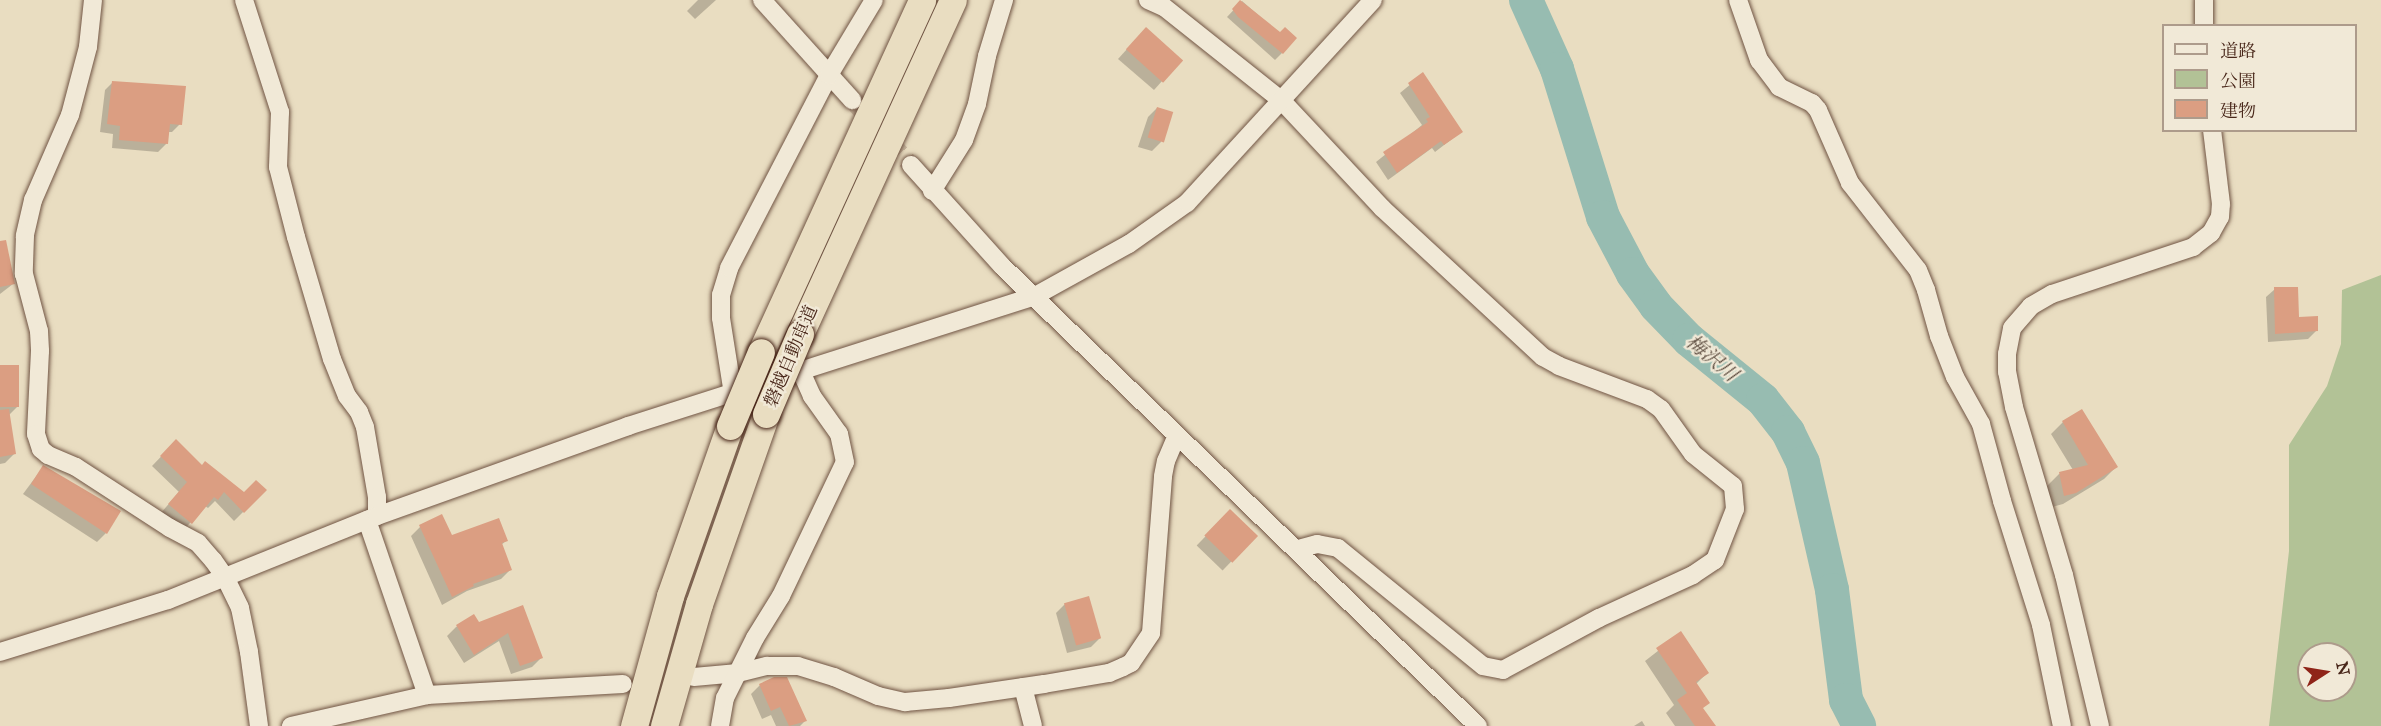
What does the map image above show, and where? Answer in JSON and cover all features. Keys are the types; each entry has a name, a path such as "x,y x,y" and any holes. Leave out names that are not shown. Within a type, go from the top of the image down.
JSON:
{"highway":[{"name":"磐越自動車道","path":"634,726 670,596 730,426 761,352 922,0"},
{"name":"磐越自動車道","path":"664,726 699,604 766,414 800,334 953,0"}],"street":[{"path":"93,0 88,47 70,115 33,200 25,236 24,274 39,331 36,434 41,449 48,455 76,467 170,528 198,543 225,577 240,608 249,652 259,726"},
{"path":"244,0 280,111 278,167 296,237 332,359 347,396 359,412 365,427 377,497 372,518 427,695"},
{"path":"762,0 852,100"},
{"path":"733,394 721,318 721,295 729,268 829,75 874,0"},
{"path":"932,191 949,167 967,131 977,104 987,56 1005,0"},
{"path":"1148,0 1164,8 1281,100 1382,208 1543,357 1578,374 1637,394 1661,409 1693,454 1733,486 1735,502 1724,543 1715,560 1693,575 1559,638 1503,670 1483,666 1338,548 1317,544 1298,549"},
{"path":"0,652 168,600 372,518 628,426 1035,296 1129,244 1187,202 1212,179 1373,0"},
{"path":"1738,0 1759,60 1779,87 1812,103 1818,110 1850,183 1918,270 1926,290 1938,336 1955,377 1981,424 2001,501 2041,625 2062,726"},
{"path":"2204,0 2204,24"},
{"path":"2100,726 2064,575 2014,407 2007,372 2007,354 2012,328 2031,306 2052,294 2193,247 2211,233 2220,217 2221,204 2212,132"},
{"path":"911,165 932,191 1002,266 1298,549 1478,726"},
{"path":"720,726 725,698 781,596 844,462 843,442 812,396 801,371"},
{"path":"694,677 738,673 767,666 798,666 834,677 878,696 905,702 949,698 1109,674 1131,663 1151,633 1165,468 1177,435"},
{"path":"291,726 427,695 623,684"},
{"path":"1023,687 1033,726"}],"green space":[{"path":"2381,275 2381,726 2269,726 2289,551 2289,445 2327,386 2341,344 2342,290"}],"building":[{"path":"1240,0 1280,32 1285,27 1297,38 1283,54 1238,17 1232,9"},
{"path":"1146,27 1183,60 1163,83 1126,49"},
{"path":"1423,72 1463,132 1444,145 1441,141 1397,173 1383,152 1428,122 1426,119 1430,117 1408,83"},
{"path":"112,81 186,86 182,125 170,124 168,144 119,140 120,126 107,124"},
{"path":"1157,107 1173,112 1164,143 1148,138"},
{"path":"6,240 15,284 0,287 0,241"},
{"path":"2274,287 2298,287 2299,317 2318,316 2318,331 2275,334"},
{"path":"0,365 19,365 19,407 0,407"},
{"path":"9,409 16,454 0,457 0,410"},
{"path":"2082,409 2118,467 2076,493 2064,496 2059,472 2088,465 2062,421"},
{"path":"176,439 202,465 205,461 244,492 256,480 267,490 244,513 224,492 218,500 214,497 192,524 168,504 187,482 160,456"},
{"path":"43,465 121,511 107,534 31,484"},
{"path":"1230,509 1258,536 1232,563 1204,536"},
{"path":"442,514 452,535 499,518 508,541 502,543 512,570 473,584 474,586 452,597 419,525"},
{"path":"1089,596 1101,638 1076,645 1064,603"},
{"path":"523,605 543,658 520,666 508,633 474,655 456,625 474,614 479,622"},
{"path":"1681,631 1709,673 1696,682 1710,703 1703,708 1716,726 1695,726 1677,700 1687,693 1656,648"},
{"path":"774,677 787,677 807,721 789,726 780,707 771,711 759,684"}],"waterway":[{"name":"梅沢川","path":"1526,0 1557,69 1603,217 1633,274 1656,306 1689,340 1763,400 1788,432 1803,463 1832,590 1846,700 1859,726"}],"tunnel":[{"path":"852,100 911,165"}]}
